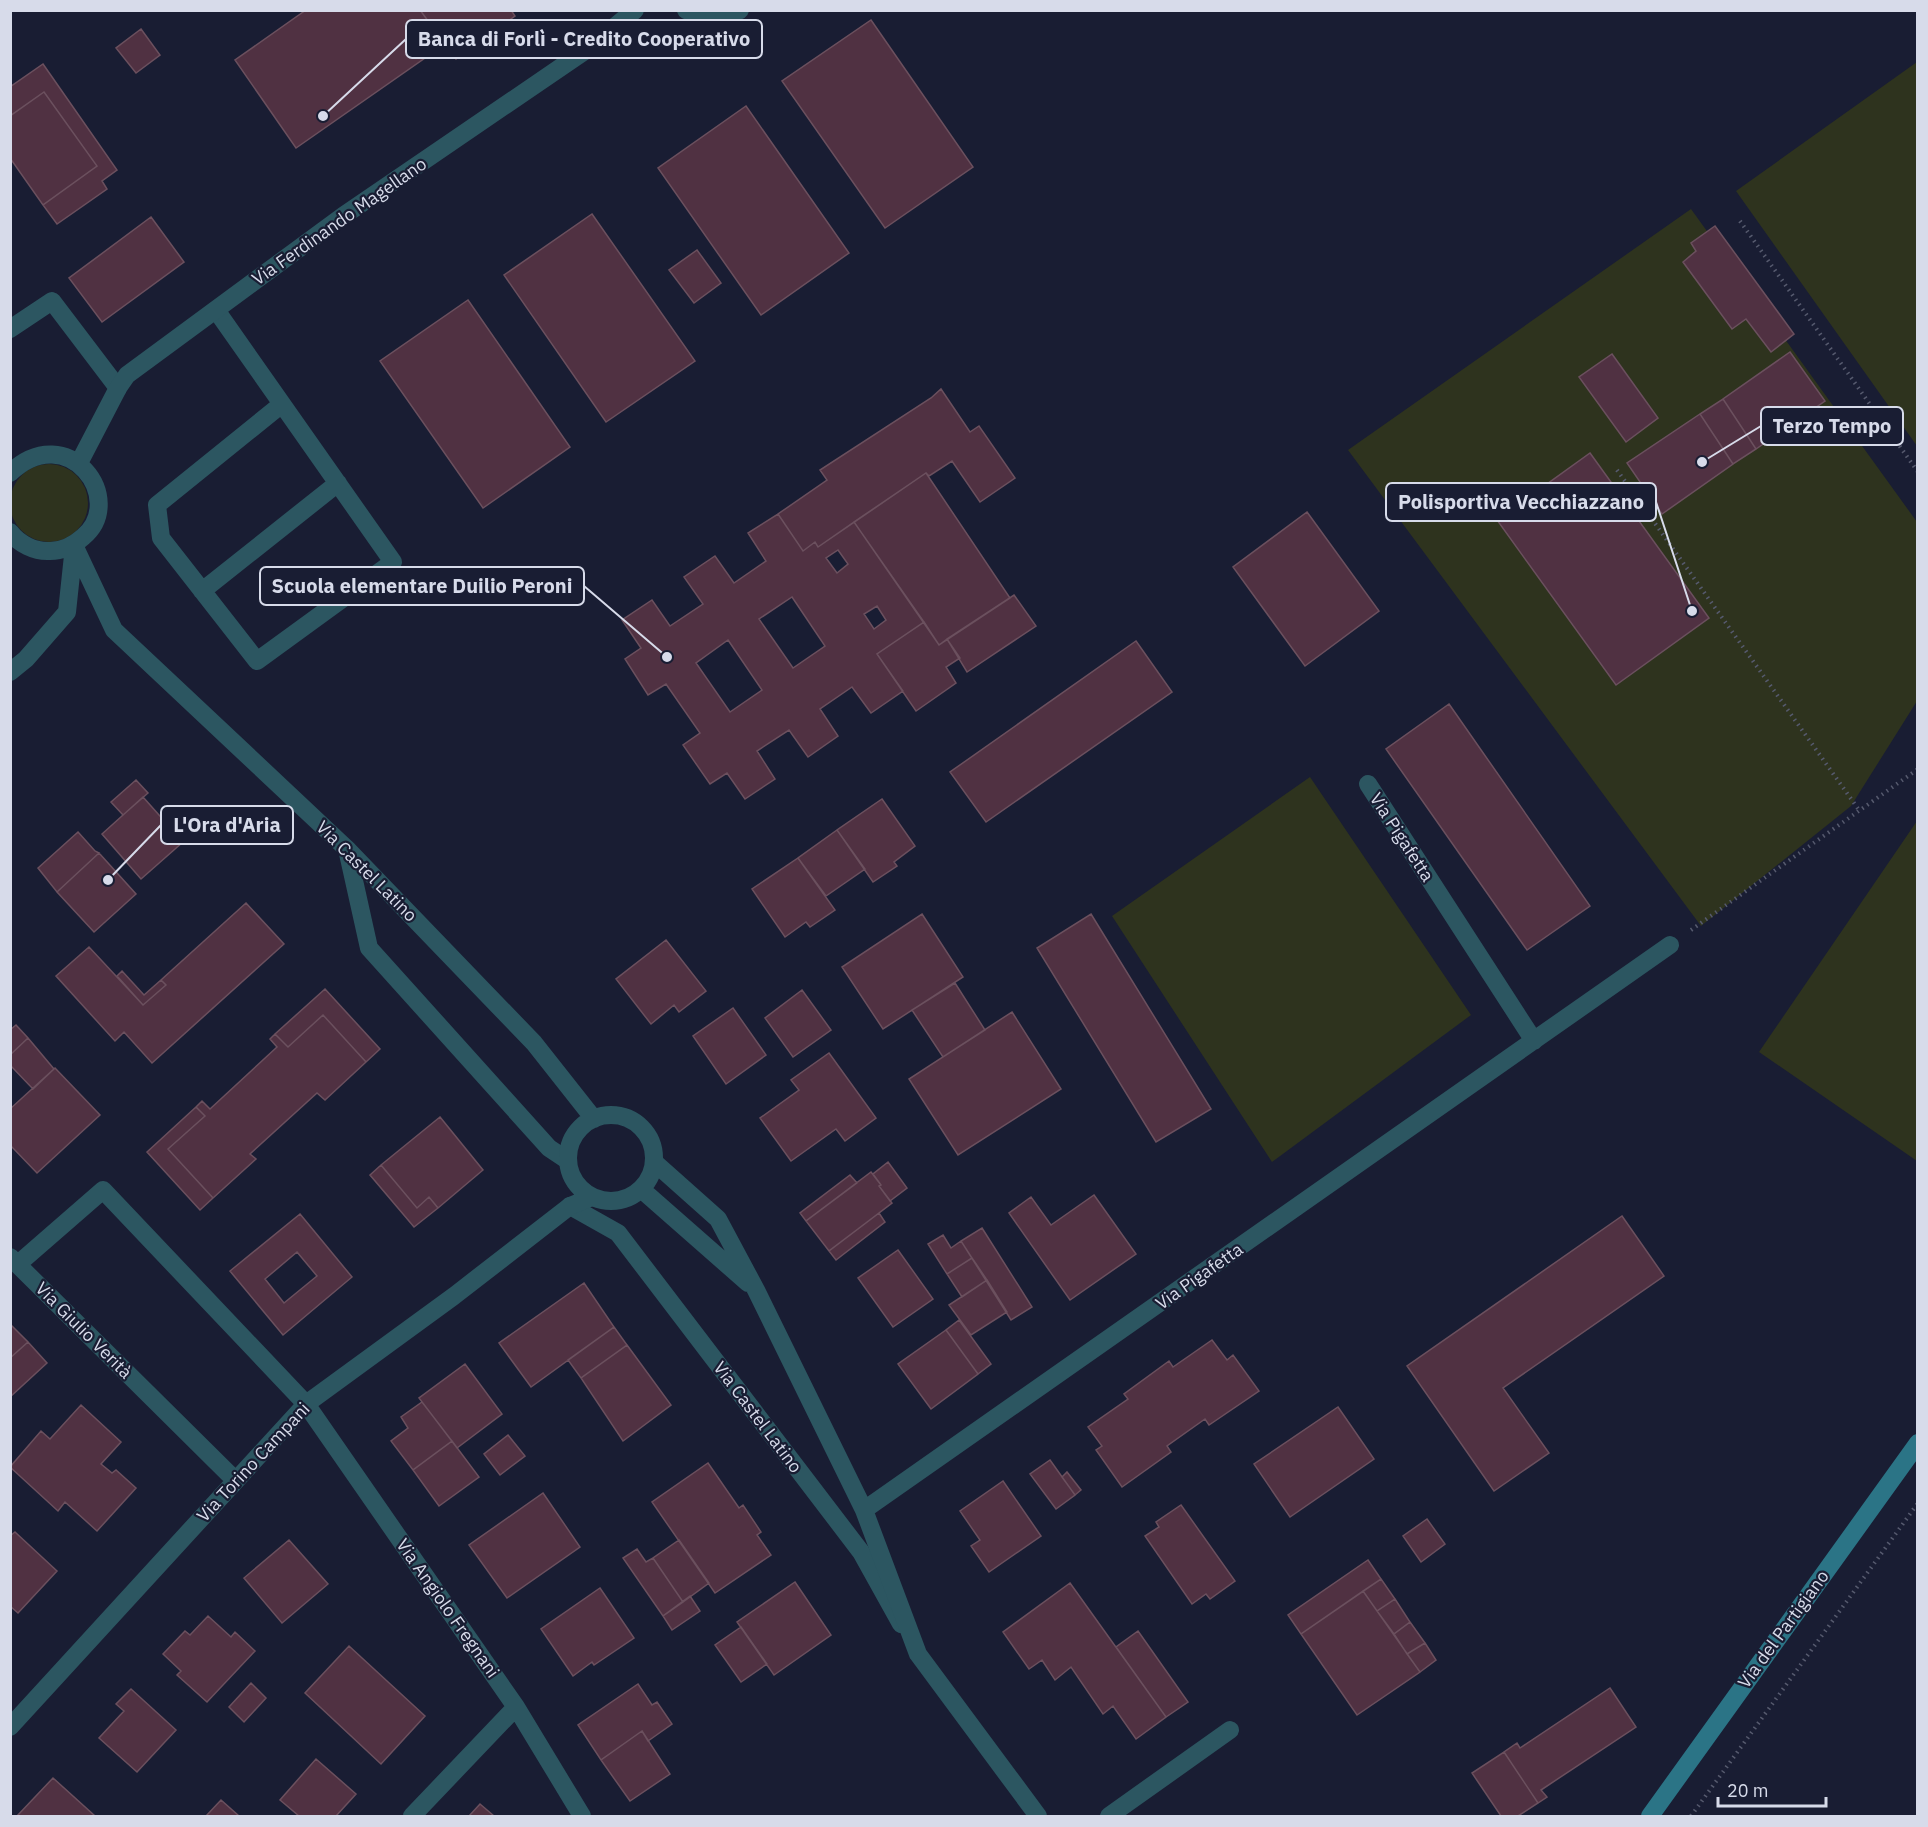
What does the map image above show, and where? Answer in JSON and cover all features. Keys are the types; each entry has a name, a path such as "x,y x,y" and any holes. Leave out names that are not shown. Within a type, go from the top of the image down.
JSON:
{"main road":[{"name":"Via del Partigiano","path":"1650,1816 1917,1443"}],"street":[{"name":"Via Ferdinando Magellano","path":"79,463 127,375 343,216 589,48 635,10"},
{"path":"686,10 699,17 716,19 732,16 740,10"},
{"path":"10,329 52,301 118,388"},
{"path":"216,310 393,562 257,661 161,538 157,504 282,404"},
{"path":"10,473 21,463 35,456 50,453 65,456 79,463 90,475 96,489 98,505 95,521 87,534 74,544 59,551 42,551 26,546 10,532"},
{"path":"202,591 338,483"},
{"path":"10,672 26,659 67,612 74,544"},
{"name":"Via Castel Latino","path":"74,544 114,630 347,849 534,1043 594,1119"},
{"name":"Via Pigafetta","path":"1368,784 1534,1041"},
{"path":"347,849 369,948 549,1148 567,1160"},
{"name":"Via Pigafetta","path":"864,1510 1670,945"},
{"path":"608,1115 623,1116 636,1123 646,1134 652,1148 654,1162 652,1172 641,1189 630,1197 618,1201 605,1201 592,1197 582,1191 569,1172 567,1160 574,1135 582,1125 594,1119 608,1115"},
{"name":"Via Castel Latino","path":"654,1162 718,1219 756,1290 864,1510 918,1654"},
{"name":"Via Castel Latino","path":"641,1189 756,1290"},
{"name":"Via Giulio Verità","path":"235,1480 14,1261 103,1190 306,1404"},
{"name":"Via Torino Campani","path":"10,1727 306,1404 454,1296 570,1206 592,1197"},
{"name":"Via Castel Latino","path":"570,1206 618,1233 861,1552 918,1654 1038,1816"},
{"name":"Via Angiolo Fregnani","path":"306,1404 516,1707 582,1816"},
{"path":"412,1816 516,1707"},
{"path":"1109,1816 1230,1730"}],"path":[{"path":"1740,221 1917,472"},
{"path":"1617,470 1859,810"},
{"path":"1670,945 1917,769"},
{"path":"1691,1816 1917,1503"}],"green space":[{"path":"1917,62 1917,446 1736,191"},
{"path":"1691,209 1917,522 1917,701 1851,806 1701,926 1348,450"},
{"path":"49,464 64,467 76,476 85,488 88,503 85,518 76,530 64,539 49,542 34,539 22,530 13,518 10,503 13,488 22,476 34,467"},
{"path":"1310,777 1471,1015 1272,1162 1112,916"},
{"path":"1917,821 1918,1161 1759,1052"}],"building":[{"path":"306,10 420,10 445,44 296,148 235,60"},
{"path":"420,10 511,10 515,16 456,59"},
{"path":"871,20 973,167 885,228 782,81"},
{"path":"141,29 160,55 136,73 116,48"},
{"path":"43,64 117,170 102,181 107,189 57,224 43,205 97,166 44,92 10,116 10,87"},
{"path":"44,92 97,166 43,205 10,158 10,116"},
{"path":"746,106 849,253 761,315 658,168"},
{"path":"592,214 695,361 606,422 504,275"},
{"path":"151,217 184,262 102,322 69,278"},
{"path":"1715,226 1794,334 1771,352 1746,319 1732,329 1683,262 1696,251 1691,243"},
{"path":"697,250 721,283 694,303 669,270"},
{"path":"468,300 570,447 483,508 380,361"},
{"path":"1790,352 1825,401 1756,449 1723,399"},
{"path":"1612,354 1658,418 1626,442 1579,377"},
{"path":"941,389 970,432 979,426 1015,478 980,502 952,461 929,476 926,473 818,547 815,542 803,551 778,514 827,480 820,470 931,398"},
{"path":"1723,399 1756,449 1733,464 1700,414"},
{"path":"1700,414 1733,464 1662,514 1627,463"},
{"path":"1590,453 1709,618 1616,685 1497,520"},
{"path":"926,473 1010,598 939,645 854,522"},
{"path":"1307,512 1379,611 1305,666 1233,567"},
{"path":"778,514 803,551 815,542 818,547 854,522 924,622 877,654 903,691 871,713 852,687 820,709 838,736 808,757 789,730 757,751 775,779 745,799 727,773 710,784 683,745 700,733 666,684 648,695 625,659 641,648 622,620 652,600 670,626 703,604 684,577 715,556 734,583 766,561 748,533","holes":["838,550 848,564 837,573 826,558","792,597 825,646 793,668 759,619","877,606 886,620 874,629 864,614","728,640 762,690 730,712 696,663"]},
{"path":"1014,595 1036,626 967,672 947,639"},
{"path":"924,622 939,645 947,639 960,658 946,667 956,683 916,711 877,654"},
{"path":"1136,641 1172,692 986,822 950,772"},
{"path":"1449,704 1590,906 1527,950 1386,749"},
{"path":"136,780 148,793 123,815 111,802"},
{"path":"143,797 183,842 141,879 102,834"},
{"path":"882,799 915,846 894,862 897,866 873,882 837,830"},
{"path":"837,830 865,869 826,896 798,858"},
{"path":"78,832 99,853 57,892 38,868"},
{"path":"99,853 136,894 94,932 57,892"},
{"path":"798,858 835,910 810,927 806,922 785,937 752,889"},
{"path":"246,903 284,944 152,1063 124,1032 115,1041 56,976 89,947 143,1005 166,985 161,980"},
{"path":"922,914 963,977 883,1029 842,967"},
{"path":"1091,914 1211,1109 1156,1142 1037,948"},
{"path":"666,940 706,991 679,1012 674,1005 651,1024 616,979"},
{"path":"122,971 144,995 161,980 166,985 143,1005 117,976"},
{"path":"955,983 985,1030 943,1057 912,1010"},
{"path":"325,989 380,1049 366,1062 323,1015 288,1047 275,1034"},
{"path":"802,990 831,1030 793,1057 765,1018"},
{"path":"733,1008 766,1055 726,1084 693,1036"},
{"path":"1012,1012 1061,1089 958,1155 909,1079"},
{"path":"323,1015 366,1062 325,1100 317,1093 250,1154 256,1159 213,1198 168,1149 205,1116 196,1107 202,1101 210,1109 277,1047 270,1039 275,1034 288,1047"},
{"path":"16,1025 28,1038 10,1055 10,1030"},
{"path":"28,1038 54,1069 33,1089 10,1065 10,1055"},
{"path":"829,1053 876,1118 845,1141 836,1129 791,1161 760,1118 799,1090 791,1080"},
{"path":"55,1068 100,1115 37,1173 10,1145 10,1109"},
{"path":"196,1107 205,1116 168,1149 213,1198 200,1210 147,1152"},
{"path":"440,1117 483,1170 438,1208 429,1197 417,1208 381,1165"},
{"path":"888,1162 907,1188 890,1201 873,1174"},
{"path":"381,1165 417,1208 429,1197 438,1208 414,1227 370,1175"},
{"path":"871,1172 892,1203 829,1251 806,1221"},
{"path":"850,1175 857,1183 806,1221 800,1213"},
{"path":"1094,1195 1136,1254 1070,1300 1009,1213 1031,1197 1051,1225"},
{"path":"879,1213 885,1222 836,1260 829,1251"},
{"path":"300,1214 352,1277 283,1335 230,1271","holes":["297,1252 317,1276 284,1303 265,1279"]},
{"path":"1622,1216 1664,1276 1503,1388 1549,1453 1494,1491 1407,1366"},
{"path":"982,1228 1032,1307 1011,1320 961,1241"},
{"path":"943,1235 951,1248 961,1241 972,1258 947,1274 928,1244"},
{"path":"898,1250 933,1299 893,1327 858,1278"},
{"path":"972,1258 987,1280 962,1297 947,1274"},
{"path":"987,1280 1007,1312 971,1335 949,1305"},
{"path":"584,1283 614,1327 531,1387 499,1343"},
{"path":"959,1320 991,1364 978,1374 946,1330"},
{"path":"10,1324 28,1342 10,1358"},
{"path":"614,1327 627,1345 581,1378 568,1360"},
{"path":"946,1330 978,1374 931,1409 898,1364"},
{"path":"1212,1340 1227,1360 1233,1355 1259,1391 1209,1425 1205,1419 1167,1446 1171,1452 1122,1487 1096,1450 1102,1446 1088,1427 1128,1399 1124,1394 1169,1361 1173,1367"},
{"path":"28,1342 47,1363 10,1397 10,1358"},
{"path":"627,1345 671,1405 623,1441 581,1378"},
{"path":"465,1364 502,1414 457,1448 419,1398"},
{"path":"422,1402 452,1441 413,1470 391,1441 408,1428 401,1417"},
{"path":"81,1405 121,1442 101,1464 112,1473 116,1470 136,1488 97,1531 65,1502 58,1511 10,1467 41,1431 50,1439"},
{"path":"1338,1407 1374,1459 1290,1517 1254,1464"},
{"path":"508,1435 525,1456 500,1475 484,1454"},
{"path":"452,1441 479,1477 439,1506 413,1470"},
{"path":"1050,1460 1075,1495 1056,1509 1030,1474"},
{"path":"708,1463 739,1508 743,1505 761,1532 757,1535 771,1555 715,1593 652,1502"},
{"path":"1067,1472 1081,1490 1075,1495 1062,1477"},
{"path":"1003,1481 1041,1536 989,1572 971,1546 980,1540 960,1511"},
{"path":"543,1493 580,1547 507,1598 469,1545"},
{"path":"1181,1505 1235,1581 1210,1599 1206,1594 1192,1604 1145,1536 1159,1527 1156,1522"},
{"path":"1427,1519 1445,1544 1421,1562 1403,1536"},
{"path":"15,1532 57,1571 18,1613 10,1606 10,1536"},
{"path":"289,1540 328,1584 282,1623 244,1578"},
{"path":"679,1540 709,1583 683,1602 653,1558"},
{"path":"637,1549 646,1562 653,1558 683,1602 663,1616 623,1558"},
{"path":"1368,1560 1381,1579 1301,1634 1288,1615"},
{"path":"1381,1579 1395,1599 1377,1611 1363,1591"},
{"path":"795,1582 831,1635 774,1675 737,1622"},
{"path":"1070,1583 1166,1717 1136,1739 1113,1706 1103,1714 1071,1667 1055,1680 1042,1660 1029,1669 1003,1632"},
{"path":"600,1588 634,1638 594,1665 592,1662 573,1676 541,1629"},
{"path":"1363,1591 1420,1672 1357,1715 1301,1634"},
{"path":"690,1596 700,1611 672,1630 663,1616"},
{"path":"1395,1599 1410,1622 1394,1634 1377,1611"},
{"path":"208,1616 231,1637 235,1632 255,1651 207,1702 177,1675 181,1671 163,1654 185,1631 190,1635"},
{"path":"1410,1622 1425,1643 1407,1654 1394,1634"},
{"path":"741,1627 767,1664 741,1682 715,1645"},
{"path":"1138,1631 1188,1702 1166,1717 1116,1647"},
{"path":"1425,1643 1436,1660 1420,1672 1407,1654"},
{"path":"349,1646 425,1716 381,1764 305,1693"},
{"path":"251,1683 266,1698 244,1722 229,1707"},
{"path":"638,1684 652,1705 657,1702 672,1724 648,1741 642,1731 601,1760 578,1725"},
{"path":"1610,1688 1636,1727 1541,1790 1547,1797 1538,1803 1504,1752 1517,1743 1520,1748"},
{"path":"131,1689 176,1730 137,1772 99,1738 124,1711 116,1704"},
{"path":"642,1731 670,1774 630,1801 601,1760"},
{"path":"1504,1752 1538,1803 1518,1816 1501,1816 1472,1773"},
{"path":"316,1759 356,1794 336,1816 299,1816 280,1800"},
{"path":"53,1778 95,1816 17,1816"},
{"path":"221,1800 239,1816 206,1816"},
{"path":"480,1804 494,1816 469,1816"}],"place":[{"name":"Banca di Forlì - Credito Cooperativo","path":"323,116"},
{"name":"Terzo Tempo","path":"1702,462"},
{"name":"Polisportiva Vecchiazzano","path":"1692,611"},
{"name":"Scuola elementare Duilio Peroni","path":"667,657"},
{"name":"L'Ora d'Aria","path":"108,880"}]}
